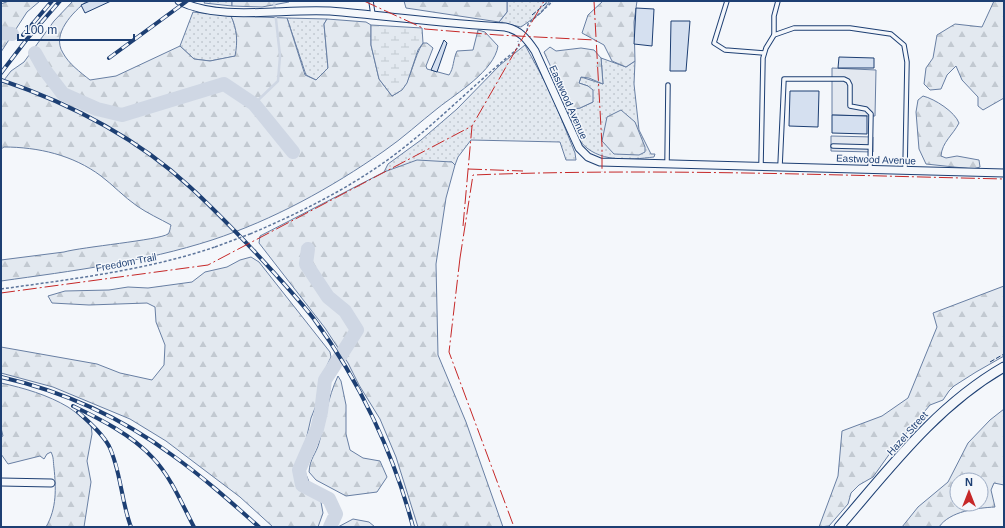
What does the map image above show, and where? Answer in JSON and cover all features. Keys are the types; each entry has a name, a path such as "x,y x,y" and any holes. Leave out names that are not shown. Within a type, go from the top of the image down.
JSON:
{"street":[{"name":"Eastwood Avenue","path":"179,1 208,10 328,11 517,30 535,51 576,142 584,154 600,162 761,165 1004,173"},
{"name":"Hazel Street","path":"839,527 933,420 957,399 1004,367"},
{"path":"1,482 51,483"}],"lane":[{"path":"371,1 373,16"},
{"path":"727,1 714,43 725,50 764,54"},
{"path":"774,35 774,16 778,1"},
{"path":"761,165 764,54 770,40 774,35 794,28 850,28 891,34 904,45 907,62 905,169"},
{"path":"780,166 784,80 844,79 848,81 850,85 850,106 866,109 871,114 870,168"},
{"path":"667,164 668,85"},
{"path":"833,146 870,147"}],"path":[{"name":"Freedom Trail","path":"1,289 116,271 170,260 216,247 250,234 324,199 386,161 437,120 515,51 519,46 518,41 528,30 528,24 554,1"}],"green space":[{"path":"9,1 40,1 27,12 1,52 1,4"},
{"path":"73,1 87,1 70,17 65,24 60,38 60,46 68,61 90,80 116,76 180,46 194,59 210,61 235,56 236,35 235,26 231,16 287,18 305,75 316,80 328,68 324,24 327,19 366,22 371,25 371,45 379,79 392,96 400,91 405,85 423,43 427,43 433,48 426,66 427,69 449,75 457,51 473,50 478,30 485,32 498,46 490,64 474,81 398,141 343,178 279,213 235,232 186,248 108,265 1,281 1,260 151,239 168,234 170,230 171,225 137,206 101,176 79,163 42,151 17,147 4,147 1,149 1,84 11,71 24,62 54,21"},
{"path":"205,1 232,1 232,6 204,3"},
{"path":"232,1 289,2 262,7 232,6"},
{"path":"404,1 507,1 507,12 499,22 406,8"},
{"path":"507,1 550,1 541,13 521,27 499,22 507,12"},
{"path":"603,1 637,1 634,22 635,61 626,67 612,61 604,45 582,33 588,15"},
{"path":"994,1 1004,1 1004,98 983,110 978,106 978,97 962,80 956,66 947,75 941,89 930,90 924,84 926,68 933,58 937,35 955,24 982,27"},
{"path":"193,12 231,16 235,26 237,45 236,56 210,61 194,59 180,46"},
{"path":"287,18 327,19 324,24 328,68 316,80 306,75"},
{"path":"371,25 422,28 423,43 418,50 407,83 402,90 392,96 379,79 371,45"},
{"path":"525,45 551,93 575,153 576,160 566,160 560,142 471,140 458,157 455,165 452,162 384,172 388,164 421,140 457,109 500,65"},
{"path":"550,47 556,51 581,48 594,50 601,58 603,84 589,78 581,77 579,83 588,86 593,90 593,102 580,108 567,109 566,100 544,52"},
{"path":"601,58 626,67 635,61 634,84 639,130 651,154 655,154 654,157 624,159 604,157 587,148 580,141 574,130 567,109 580,108 593,102 588,86 579,83 581,77 603,84"},
{"path":"923,96 944,106 959,123 943,147 941,156 946,158 957,156 979,160 980,167 973,169 926,164 919,149 916,112 918,100"},
{"path":"621,110 635,122 645,147 645,152 639,155 614,154 602,141 607,117"},
{"path":"417,160 452,162 455,165 446,198 436,264 438,355 466,422 503,527 418,527 396,457 380,419 359,385 348,363 325,328 259,243 260,236 384,172"},
{"path":"251,257 259,262 330,352 331,357 321,378 317,403 311,418 301,462 314,494 321,502 323,513 318,527 273,527 240,497 166,441 130,419 53,387 1,373 1,347 97,364 120,373 152,380 164,365 165,345 156,322 155,307 147,303 89,305 52,303 48,296 65,291 109,290 128,287 148,288 192,282 205,272 227,267 240,260"},
{"path":"1004,286 1004,356 954,386 943,400 930,405 893,449 873,477 859,485 851,493 848,504 829,526 819,527 838,476 842,431 882,416 908,398 937,327 933,313"},
{"path":"338,376 341,381 346,405 346,434 350,450 363,458 380,461 387,477 377,492 346,496 316,480 309,472 318,447 331,393"},
{"path":"1,383 44,395 68,407 91,424 92,434 87,461 91,482 84,527 46,527 50,520 55,498 55,475 51,452 47,454 44,459 40,456 8,464 1,454 1,437 3,436 1,428"},
{"path":"1004,409 1004,485 994,483 991,490 995,507 989,507 989,472 953,472 968,443 990,420"},
{"path":"949,480 949,512 962,512 950,517 939,527 902,527 918,507"},
{"path":"353,519 369,522 375,527 338,527"}],"shaded area":[{"path":"832,68 876,70 875,116 832,115"},
{"path":"831,136 873,137 873,152 831,151"}],"building":[{"path":"90,1 111,1 85,13 81,5"},
{"path":"636,8 654,9 652,46 634,44"},
{"path":"671,21 690,21 686,71 670,71"},
{"path":"444,40 447,43 437,72 431,70"},
{"path":"839,57 874,58 874,68 838,68"},
{"path":"790,91 819,91 818,127 789,126"},
{"path":"832,115 867,116 867,134 832,133"}],"waterway":[{"path":"254,104 278,81 280,56 274,1"},
{"path":"1,33 12,34"},
{"path":"35,53 44,69 63,94 97,109 122,115 224,84 254,104 293,152"},
{"path":"308,249 306,264 328,297 345,311 357,330 325,380 321,412 317,429 299,470 302,485 329,499 336,514 330,527"}],"railway":[{"path":"23,35 52,1"},
{"path":"1,73 27,39 60,1"},
{"path":"109,58 187,1"},
{"path":"1,80 77,111 125,138 148,153 190,187 215,211 293,293 330,342 360,392 396,472 413,527"},
{"path":"1,377 69,398 91,407 133,429 195,472 259,527"},
{"path":"73,406 105,422 126,435 145,450 159,465 171,482 194,527"},
{"path":"78,412 99,432 109,446 116,466 131,527"}],"fence":[{"path":"532,15 549,1"},
{"path":"990,362 1004,354"}],"power":[{"path":"364,1 425,29 498,35 595,40"},
{"path":"463,226 472,126 544,1"},
{"path":"594,1 602,146 602,172"},
{"path":"1,293 208,265 472,126"},
{"path":"468,169 523,171"},
{"path":"460,258 473,175 672,172 1004,179"},
{"path":"460,258 449,352 514,527"}]}
